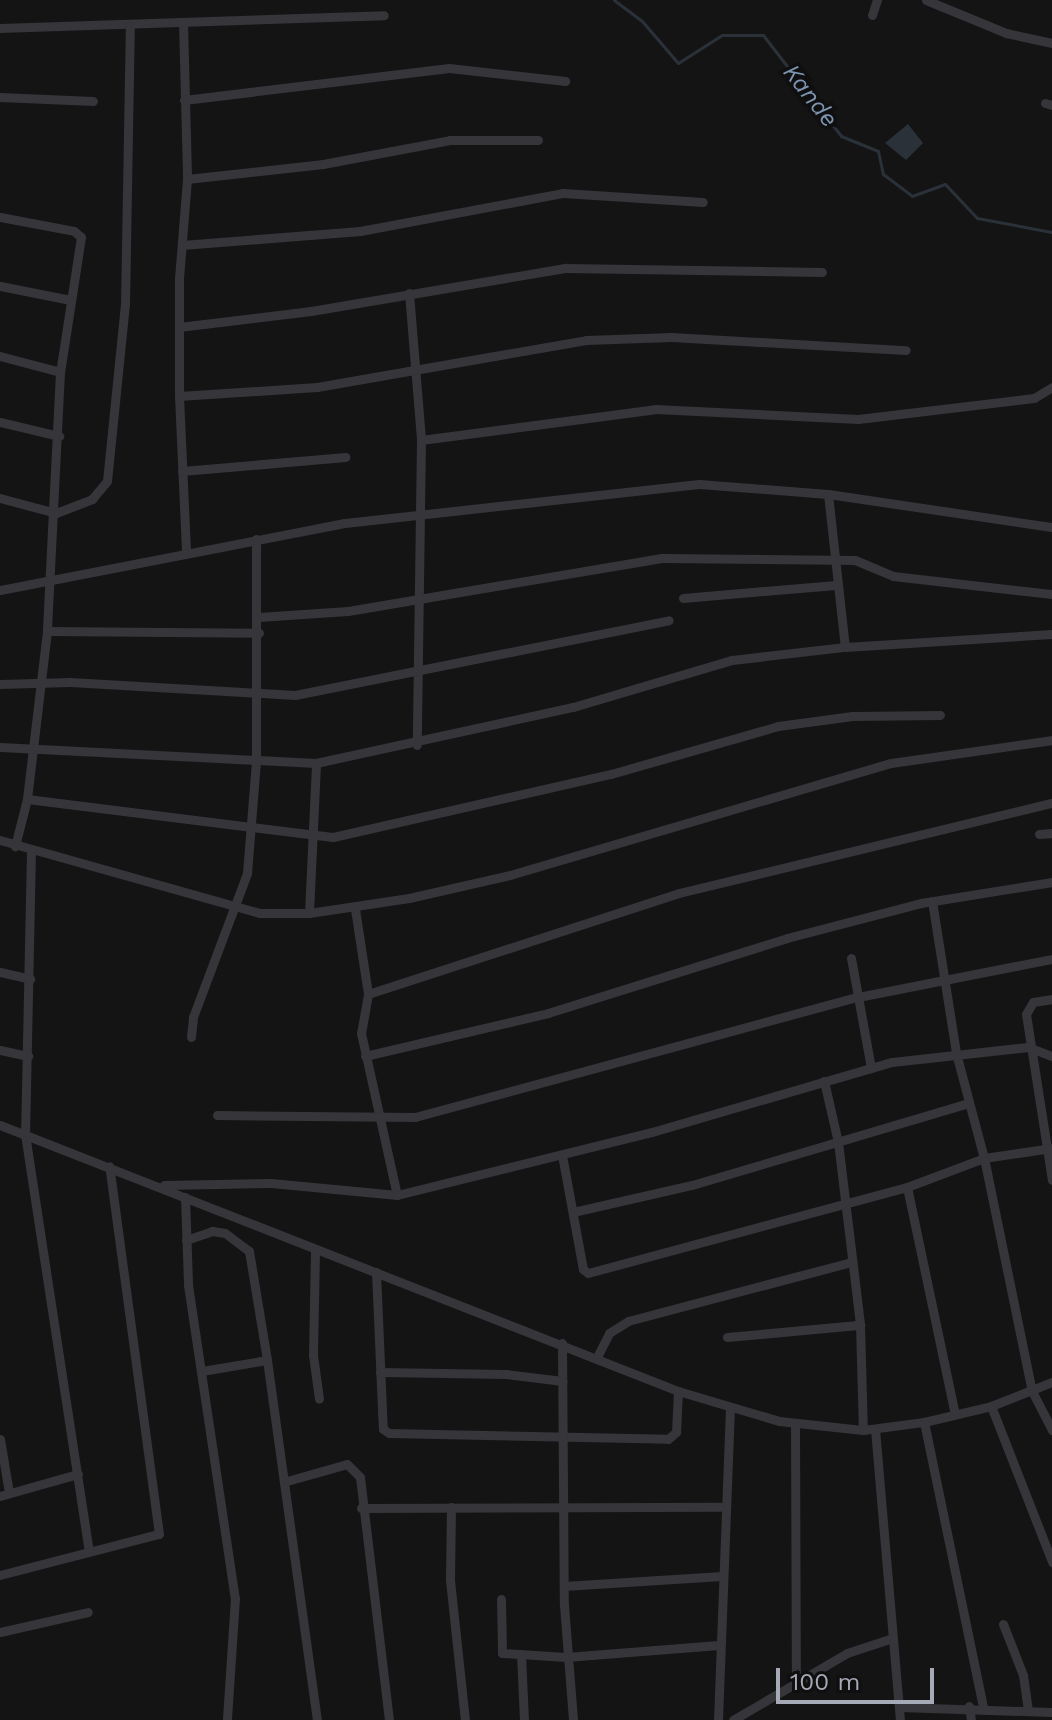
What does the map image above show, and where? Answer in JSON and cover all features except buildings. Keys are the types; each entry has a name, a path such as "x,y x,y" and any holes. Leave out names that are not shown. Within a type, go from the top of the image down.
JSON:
{"street":[{"path":"872,15 877,0"},
{"path":"926,0 1006,33 1052,43"},
{"path":"0,28 384,15"},
{"path":"183,22 187,179 182,245 179,396 186,551"},
{"path":"0,498 56,513 101,491 113,443 125,305 130,25"},
{"path":"184,100 449,68 565,81"},
{"path":"0,97 93,101"},
{"path":"187,179 323,164 450,140 538,140"},
{"path":"182,245 360,231 563,193 703,202"},
{"path":"0,217 80,235 60,372 56,513 47,631 27,799 15,846"},
{"path":"179,327 566,268 822,272"},
{"path":"0,286 71,300"},
{"path":"409,293 421,440 421,670 417,745"},
{"path":"179,396 317,387 417,367 586,340 671,337 906,350"},
{"path":"0,356 60,372"},
{"path":"421,440 655,409 858,419 1034,398 1052,387"},
{"path":"0,422 59,436"},
{"path":"182,471 345,457"},
{"path":"0,590 256,539 421,514 699,484 828,494 1052,527"},
{"path":"828,494 832,559 845,647"},
{"path":"191,1037 193,1017 247,873 256,761 259,617 256,539"},
{"path":"259,617 348,611 662,558 862,561 893,576 1052,594"},
{"path":"683,598 835,585"},
{"path":"0,684 256,691 295,695 669,620"},
{"path":"47,631 259,633"},
{"path":"0,747 316,763 417,745 653,686 732,660 845,647 1052,634"},
{"path":"27,799 314,838 611,774 778,726 852,716 940,715"},
{"path":"0,840 260,913 355,909 510,875 891,763 1052,740"},
{"path":"309,913 316,763"},
{"path":"368,994 679,893 1052,803"},
{"path":"1039,834 1052,833"},
{"path":"31,851 25,1134 89,1551"},
{"path":"365,1056 548,1013 787,938 932,901 1052,882"},
{"path":"932,901 956,1053 984,1158 1032,1391 1052,1430"},
{"path":"355,909 368,994 361,1033 397,1195"},
{"path":"851,958 871,1068"},
{"path":"217,1115 415,1117 858,997 1052,959"},
{"path":"0,972 30,979"},
{"path":"1052,999 1033,1002 1027,1009 1028,1047 1049,1149 1052,1180"},
{"path":"160,1186 271,1183 397,1195 562,1155 871,1068 956,1053 1028,1047 1052,1056"},
{"path":"0,1050 28,1056"},
{"path":"824,1081 838,1142 842,1203 860,1325 863,1430"},
{"path":"573,1212 692,1185 969,1103"},
{"path":"0,1125 160,1186 315,1251 562,1343 678,1391 730,1408 795,1423 863,1430 924,1422 991,1406 1052,1382"},
{"path":"562,1155 583,1269 588,1273 907,1187 984,1158 1049,1149"},
{"path":"0,1575 89,1551 155,1540 161,1526 109,1166"},
{"path":"907,1187 955,1414"},
{"path":"185,1197 186,1240 202,1371 235,1598 227,1720"},
{"path":"186,1240 212,1231 225,1233 249,1251 287,1481 317,1720"},
{"path":"315,1251 313,1355 319,1399"},
{"path":"597,1357 609,1333 628,1321 852,1262"},
{"path":"376,1272 383,1429 389,1433 668,1439 676,1432 678,1391"},
{"path":"727,1337 860,1325"},
{"path":"562,1343 566,1657 573,1720"},
{"path":"202,1371 267,1360"},
{"path":"380,1372 506,1374 563,1381"},
{"path":"991,1406 1052,1562"},
{"path":"718,1720 730,1408"},
{"path":"924,1422 983,1706"},
{"path":"795,1423 796,1686"},
{"path":"875,1429 900,1720"},
{"path":"0,1439 4,1494 78,1474"},
{"path":"287,1481 347,1464 360,1477 361,1508 389,1720"},
{"path":"451,1507 450,1580 465,1720"},
{"path":"361,1508 565,1510 725,1507"},
{"path":"564,1586 722,1576"},
{"path":"501,1599 500,1650 566,1657 719,1645"},
{"path":"0,1632 88,1612"},
{"path":"1003,1624 1023,1675 1028,1711"},
{"path":"740,1718 847,1653 893,1638"},
{"path":"521,1654 524,1720"},
{"path":"969,1706 971,1720"},
{"path":"899,1707 983,1706 1052,1712"}],"shaded area":[{"path":"908,124 923,143 906,160 885,143"}],"waterway":[{"name":"Kande","path":"614,0 642,21 678,63 722,35 763,35 841,136 878,151 883,174 912,196 945,184 977,218 1052,232"}]}
